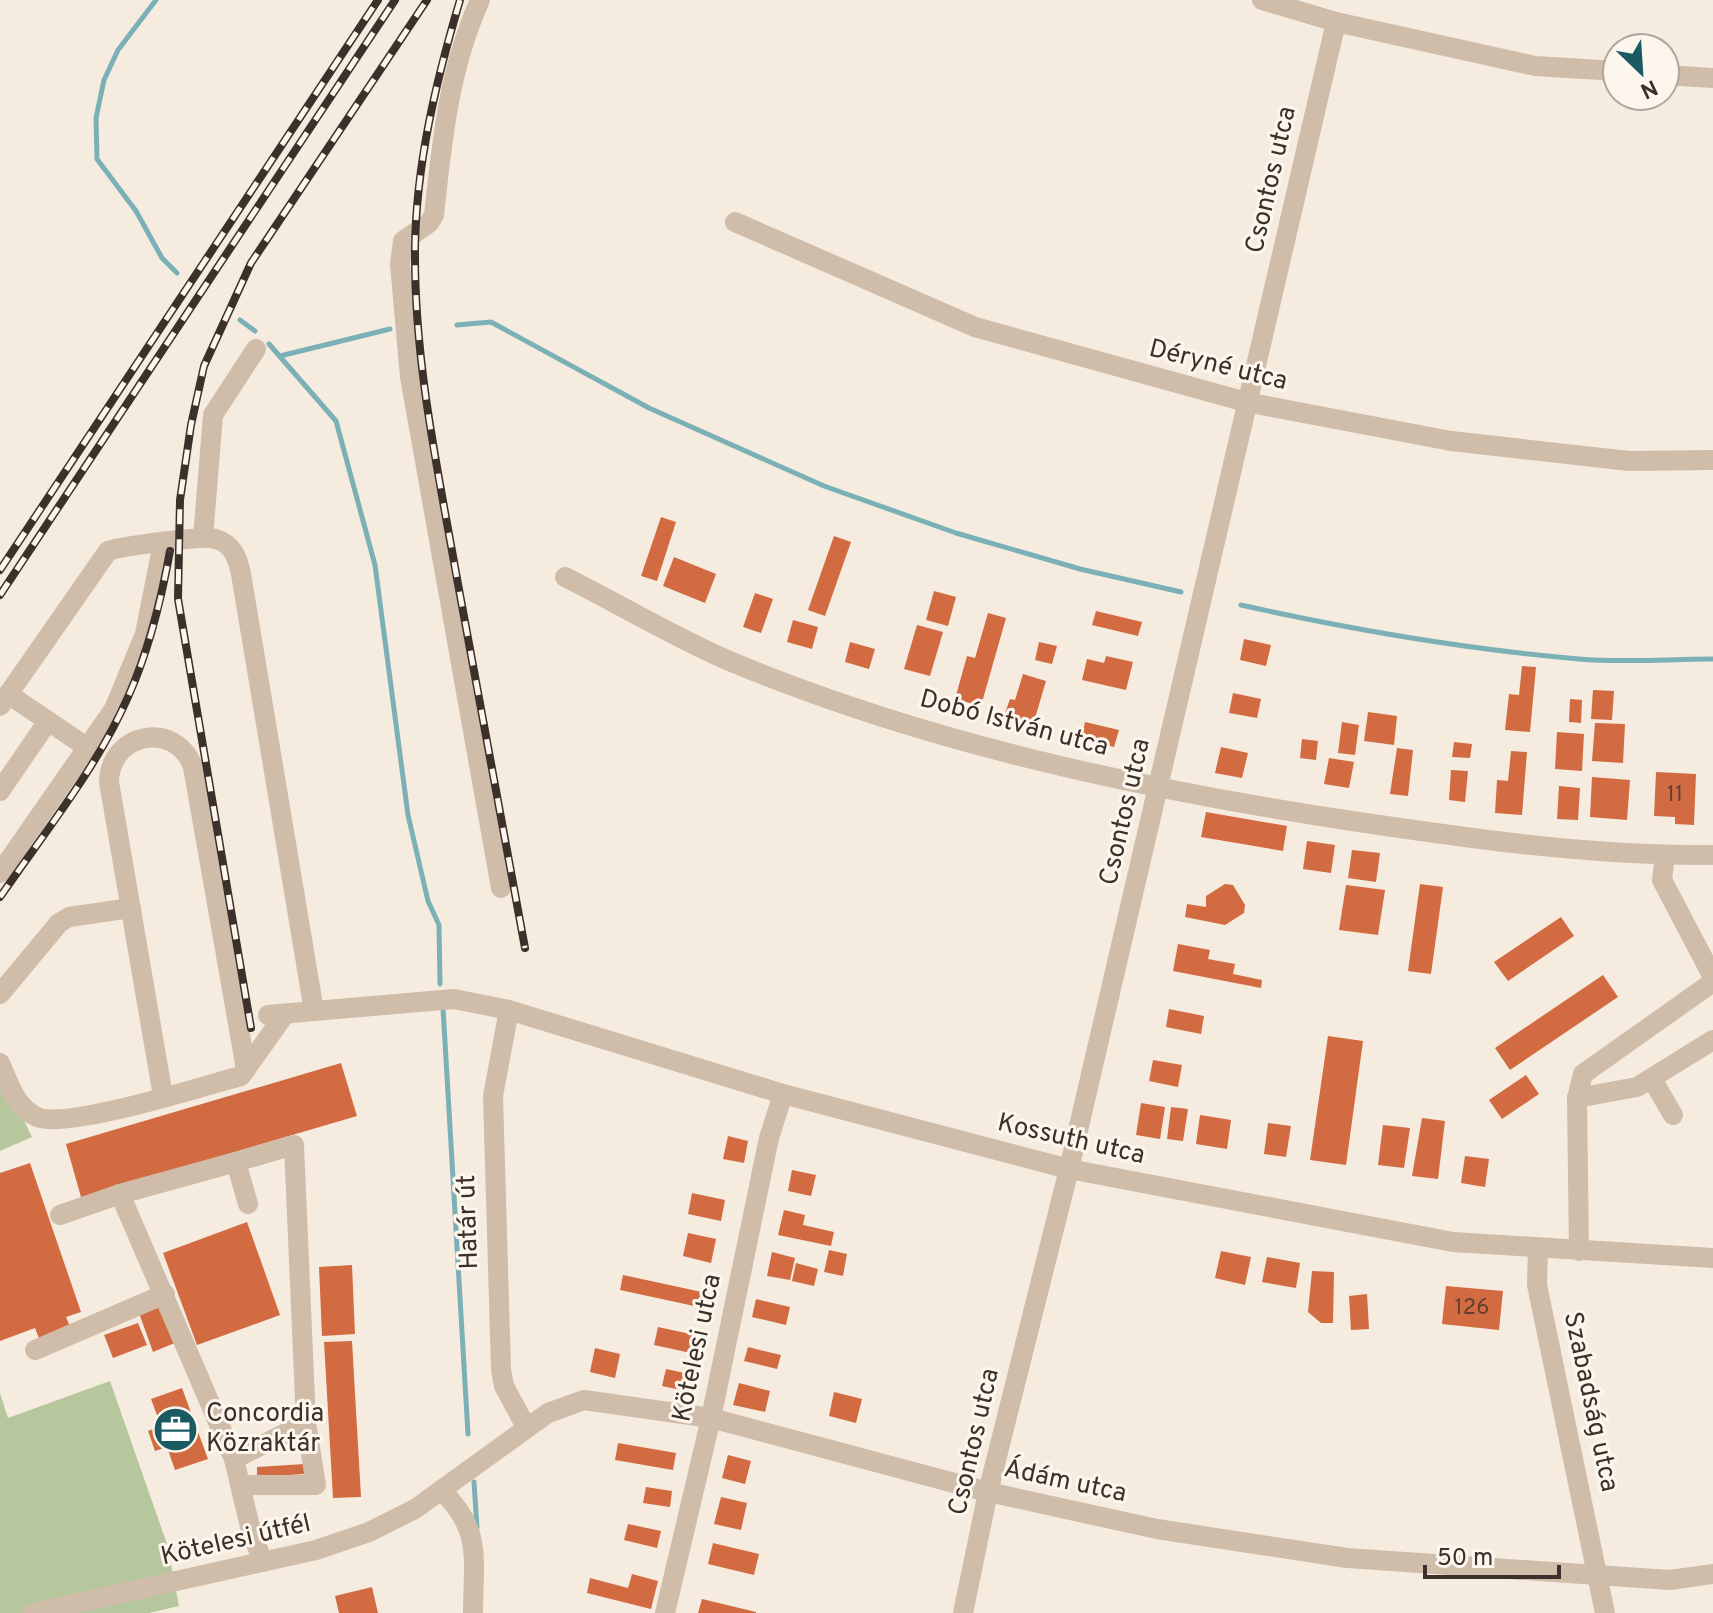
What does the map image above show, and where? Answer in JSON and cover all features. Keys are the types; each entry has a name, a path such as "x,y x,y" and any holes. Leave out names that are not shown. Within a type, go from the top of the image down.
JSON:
{"street":[{"path":"480,0 465,34 444,113 434,215 429,223 403,241 400,264 410,377 501,888"},
{"path":"1262,0 1336,22 1535,66 1601,70"},
{"name":"Csontos utca","path":"963,1613 988,1492 1159,789 1336,22"},
{"path":"1681,76 1713,78"},
{"name":"Déryné utca","path":"735,222 975,327 1246,402 1451,441 1629,461 1713,460"},
{"path":"203,538 213,415 256,349"},
{"path":"88,748 48,721 4,700 101,557 119,547 218,539 227,545 238,564 314,1011"},
{"path":"0,873 114,709 134,665 152,609 163,543"},
{"name":"Dobó István utca","path":"565,577 726,659 835,699 933,732 1159,789 1519,846 1713,855"},
{"path":"0,791 48,721"},
{"path":"0,1063 18,1102 44,1120 74,1119 241,1076 246,1069 193,767 178,745 160,737 140,738 127,744 113,760 109,774 163,1096"},
{"path":"1579,1251 1577,1098 1583,1074 1713,980 1662,880 1665,855"},
{"path":"0,994 59,923 69,917 131,908"},
{"name":"Kossuth utca","path":"246,1069 276,1014 454,999 509,1010 783,1094 1069,1169 1453,1242 1713,1258"},
{"name":"Határ út","path":"509,1010 493,1096 500,1352 504,1386 526,1427"},
{"path":"1577,1098 1637,1087 1713,1040"},
{"path":"1601,1059 1604,1092"},
{"path":"1652,1079 1673,1115"},
{"name":"Kötelesi utca","path":"665,1613 711,1418 769,1138 783,1094"},
{"path":"60,1215 120,1194 294,1145 306,1423 316,1485 242,1485"},
{"path":"236,1162 248,1204"},
{"path":"120,1194 234,1459 251,1531 263,1562"},
{"name":"Szabadság utca","path":"1538,1248 1537,1285 1600,1576 1605,1613"},
{"path":"35,1350 165,1294"},
{"name":"Ádám utca","path":"441,1490 548,1413 584,1400 711,1418 988,1492 1157,1529 1347,1558 1670,1580 1713,1574"},
{"path":"234,1459 306,1423"},
{"path":"441,1490 459,1507 469,1524 473,1557 473,1613"},
{"name":"Kötelesi útfél","path":"32,1613 263,1562 369,1532 415,1509 441,1490"}],"green space":[{"path":"0,1071 32,1137 0,1151"},
{"path":"110,1381 167,1544 179,1606 149,1613 0,1613 0,1393 8,1418"}],"building":[{"path":"661,517 676,522 657,581 641,576"},
{"path":"834,536 851,542 825,616 808,610"},
{"path":"674,557 716,574 705,603 663,586"},
{"path":"934,591 956,597 948,626 926,620"},
{"path":"755,593 773,599 761,633 743,627"},
{"path":"1096,611 1142,622 1138,636 1092,625"},
{"path":"988,613 1006,618 981,706 955,699 967,656 975,658"},
{"path":"793,620 818,627 812,649 787,642"},
{"path":"917,625 943,632 930,676 904,669"},
{"path":"1244,639 1271,645 1266,666 1240,660"},
{"path":"850,642 875,649 869,669 845,662"},
{"path":"1039,642 1057,646 1052,664 1035,660"},
{"path":"1106,656 1133,662 1126,690 1082,680 1087,659 1104,663"},
{"path":"1522,666 1536,667 1530,732 1505,730 1509,694 1519,695"},
{"path":"1023,674 1046,681 1033,725 1004,716 1010,699 1015,700"},
{"path":"1593,690 1614,691 1612,720 1591,719"},
{"path":"1233,693 1261,699 1257,718 1229,713"},
{"path":"1570,699 1582,700 1581,723 1569,722"},
{"path":"1368,712 1397,716 1394,745 1364,741"},
{"path":"1085,722 1119,730 1114,747 1081,739"},
{"path":"1342,722 1359,725 1355,755 1338,753"},
{"path":"1595,723 1625,724 1623,763 1592,761"},
{"path":"1557,732 1584,734 1582,771 1555,769"},
{"path":"1302,739 1318,741 1316,760 1300,758"},
{"path":"1454,742 1472,744 1470,758 1452,757"},
{"path":"1221,747 1248,753 1242,778 1215,773"},
{"path":"1397,748 1413,750 1408,796 1390,794"},
{"path":"1511,751 1527,752 1522,815 1495,813 1497,780 1508,781"},
{"path":"1329,758 1354,762 1349,788 1324,784"},
{"path":"1451,770 1468,771 1465,802 1449,800"},
{"path":"1656,772 1696,774 1694,825 1675,824 1675,817 1654,816"},
{"path":"1592,777 1630,780 1627,820 1590,817"},
{"path":"1559,786 1580,788 1578,820 1557,819"},
{"path":"1206,812 1287,826 1283,851 1201,837"},
{"path":"1307,841 1335,845 1331,873 1303,869"},
{"path":"1352,850 1380,853 1376,882 1348,878"},
{"path":"1225,884 1233,885 1245,905 1244,913 1225,925 1185,917 1187,904 1206,907 1206,896"},
{"path":"1420,884 1443,887 1431,974 1408,971"},
{"path":"1346,885 1385,890 1378,935 1339,930"},
{"path":"1561,917 1574,936 1508,981 1494,962"},
{"path":"1178,944 1210,950 1208,959 1235,964 1233,974 1262,980 1261,988 1173,971"},
{"path":"1603,975 1618,997 1510,1070 1495,1048"},
{"path":"1169,1009 1204,1016 1201,1034 1166,1027"},
{"path":"1328,1036 1363,1041 1346,1165 1310,1160"},
{"path":"1153,1060 1182,1065 1178,1087 1149,1081"},
{"path":"341,1063 357,1116 81,1197 66,1144"},
{"path":"1526,1075 1539,1094 1502,1119 1489,1100"},
{"path":"1141,1103 1165,1107 1160,1139 1136,1135"},
{"path":"1171,1107 1188,1109 1183,1141 1167,1139"},
{"path":"1200,1115 1231,1120 1227,1149 1196,1144"},
{"path":"1422,1118 1445,1121 1438,1179 1412,1176"},
{"path":"1268,1123 1291,1126 1286,1157 1264,1154"},
{"path":"1383,1125 1410,1128 1404,1168 1378,1165"},
{"path":"728,1136 748,1141 744,1163 723,1159"},
{"path":"1465,1156 1489,1159 1485,1187 1461,1183"},
{"path":"30,1163 81,1312 66,1317 71,1329 40,1341 35,1328 0,1341 0,1173"},
{"path":"792,1170 816,1175 811,1196 788,1191"},
{"path":"692,1193 725,1200 721,1221 688,1214"},
{"path":"784,1210 805,1215 803,1225 834,1232 831,1246 778,1235"},
{"path":"247,1222 280,1315 197,1345 163,1253"},
{"path":"688,1233 716,1239 711,1263 683,1256"},
{"path":"829,1250 847,1254 843,1276 824,1272"},
{"path":"1221,1251 1251,1257 1245,1285 1215,1278"},
{"path":"772,1252 795,1258 790,1280 767,1276"},
{"path":"1267,1257 1300,1263 1296,1288 1262,1282"},
{"path":"796,1263 818,1269 814,1286 792,1281"},
{"path":"352,1265 355,1334 322,1336 319,1267"},
{"path":"1312,1271 1334,1272 1333,1323 1321,1323 1308,1312"},
{"path":"623,1275 711,1294 708,1309 620,1290"},
{"path":"1446,1286 1503,1291 1499,1330 1442,1324"},
{"path":"1367,1294 1369,1329 1351,1330 1349,1296"},
{"path":"756,1299 790,1307 786,1325 752,1317"},
{"path":"163,1304 177,1342 153,1352 139,1313"},
{"path":"138,1323 147,1345 113,1358 104,1335"},
{"path":"658,1327 695,1335 691,1353 654,1345"},
{"path":"352,1341 361,1497 333,1498 324,1342"},
{"path":"748,1347 781,1355 777,1369 744,1361"},
{"path":"595,1348 620,1354 615,1378 590,1372"},
{"path":"666,1369 694,1375 690,1392 662,1386"},
{"path":"739,1383 770,1391 765,1412 733,1405"},
{"name":"Concordia Közraktár","path":"182,1388 208,1459 175,1470 167,1447 155,1451 148,1431 161,1426 151,1399"},
{"path":"834,1392 862,1399 856,1423 829,1416"},
{"path":"618,1443 676,1453 673,1470 615,1460"},
{"path":"728,1455 751,1461 745,1484 722,1478"},
{"path":"305,1464 305,1474 257,1477 257,1467"},
{"path":"646,1487 672,1491 670,1507 643,1503"},
{"path":"721,1497 747,1503 741,1530 714,1524"},
{"path":"628,1524 661,1531 657,1548 624,1540"},
{"path":"713,1543 759,1554 754,1575 708,1564"},
{"path":"632,1574 658,1581 651,1609 587,1593 590,1578 628,1588"},
{"path":"372,1587 378,1613 339,1613 335,1596"},
{"path":"702,1599 756,1612 756,1613 698,1613"}],"waterway":[{"path":"156,0 118,50 104,80 96,118 97,159 136,211 162,258 177,273"},
{"path":"240,320 255,331"},
{"path":"457,325 491,322 649,408 824,486 956,533 1080,569 1181,592"},
{"path":"280,356 390,329"},
{"path":"269,344 336,421 375,565 408,815 428,901 439,925 440,984"},
{"path":"1241,605 1409,638 1536,655 1612,661 1713,659"},
{"path":"443,1008 468,1434"},
{"path":"474,1482 477,1528"}],"railway":[{"path":"0,570 378,0"},
{"path":"0,595 395,0"},
{"path":"251,1028 178,599 180,500 191,425 204,366 251,263 427,0"},
{"path":"460,0 435,92 423,154 415,249 418,331 434,452 525,948"},
{"path":"0,897 69,800 115,723 148,643 170,551"}],"place":[{"name":"Concordia Közraktár","path":"175,1429"}]}
